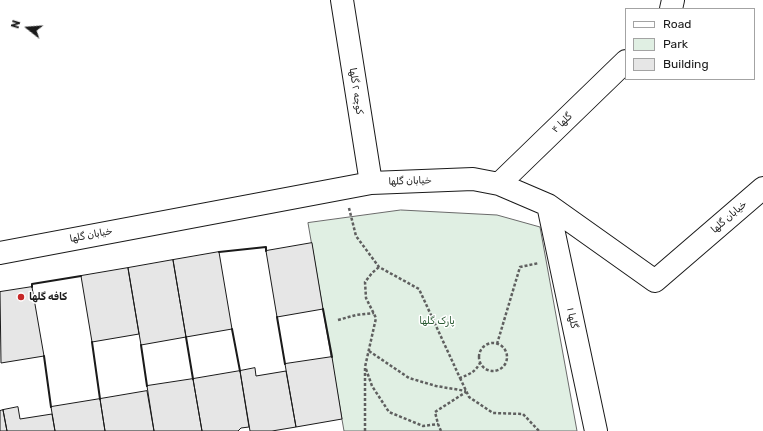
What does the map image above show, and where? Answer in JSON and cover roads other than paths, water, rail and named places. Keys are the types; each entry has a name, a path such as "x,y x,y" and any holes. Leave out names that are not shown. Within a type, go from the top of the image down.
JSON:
{"street":[{"name":"کوچه ۲ گلها","path":"342,0 371,183"},
{"name":"۴ گلها","path":"498,184 625,62"},
{"name":"خیابان گلها","path":"0,253 371,183 473,178 498,184 548,205 655,281 763,188"},
{"name":"۱ گلها","path":"548,205 596,431"}],"place":[{"name":"کافه گلها","path":"21,297"}],"park label":[{"name":"پارک گلها","path":"437,321"}]}
